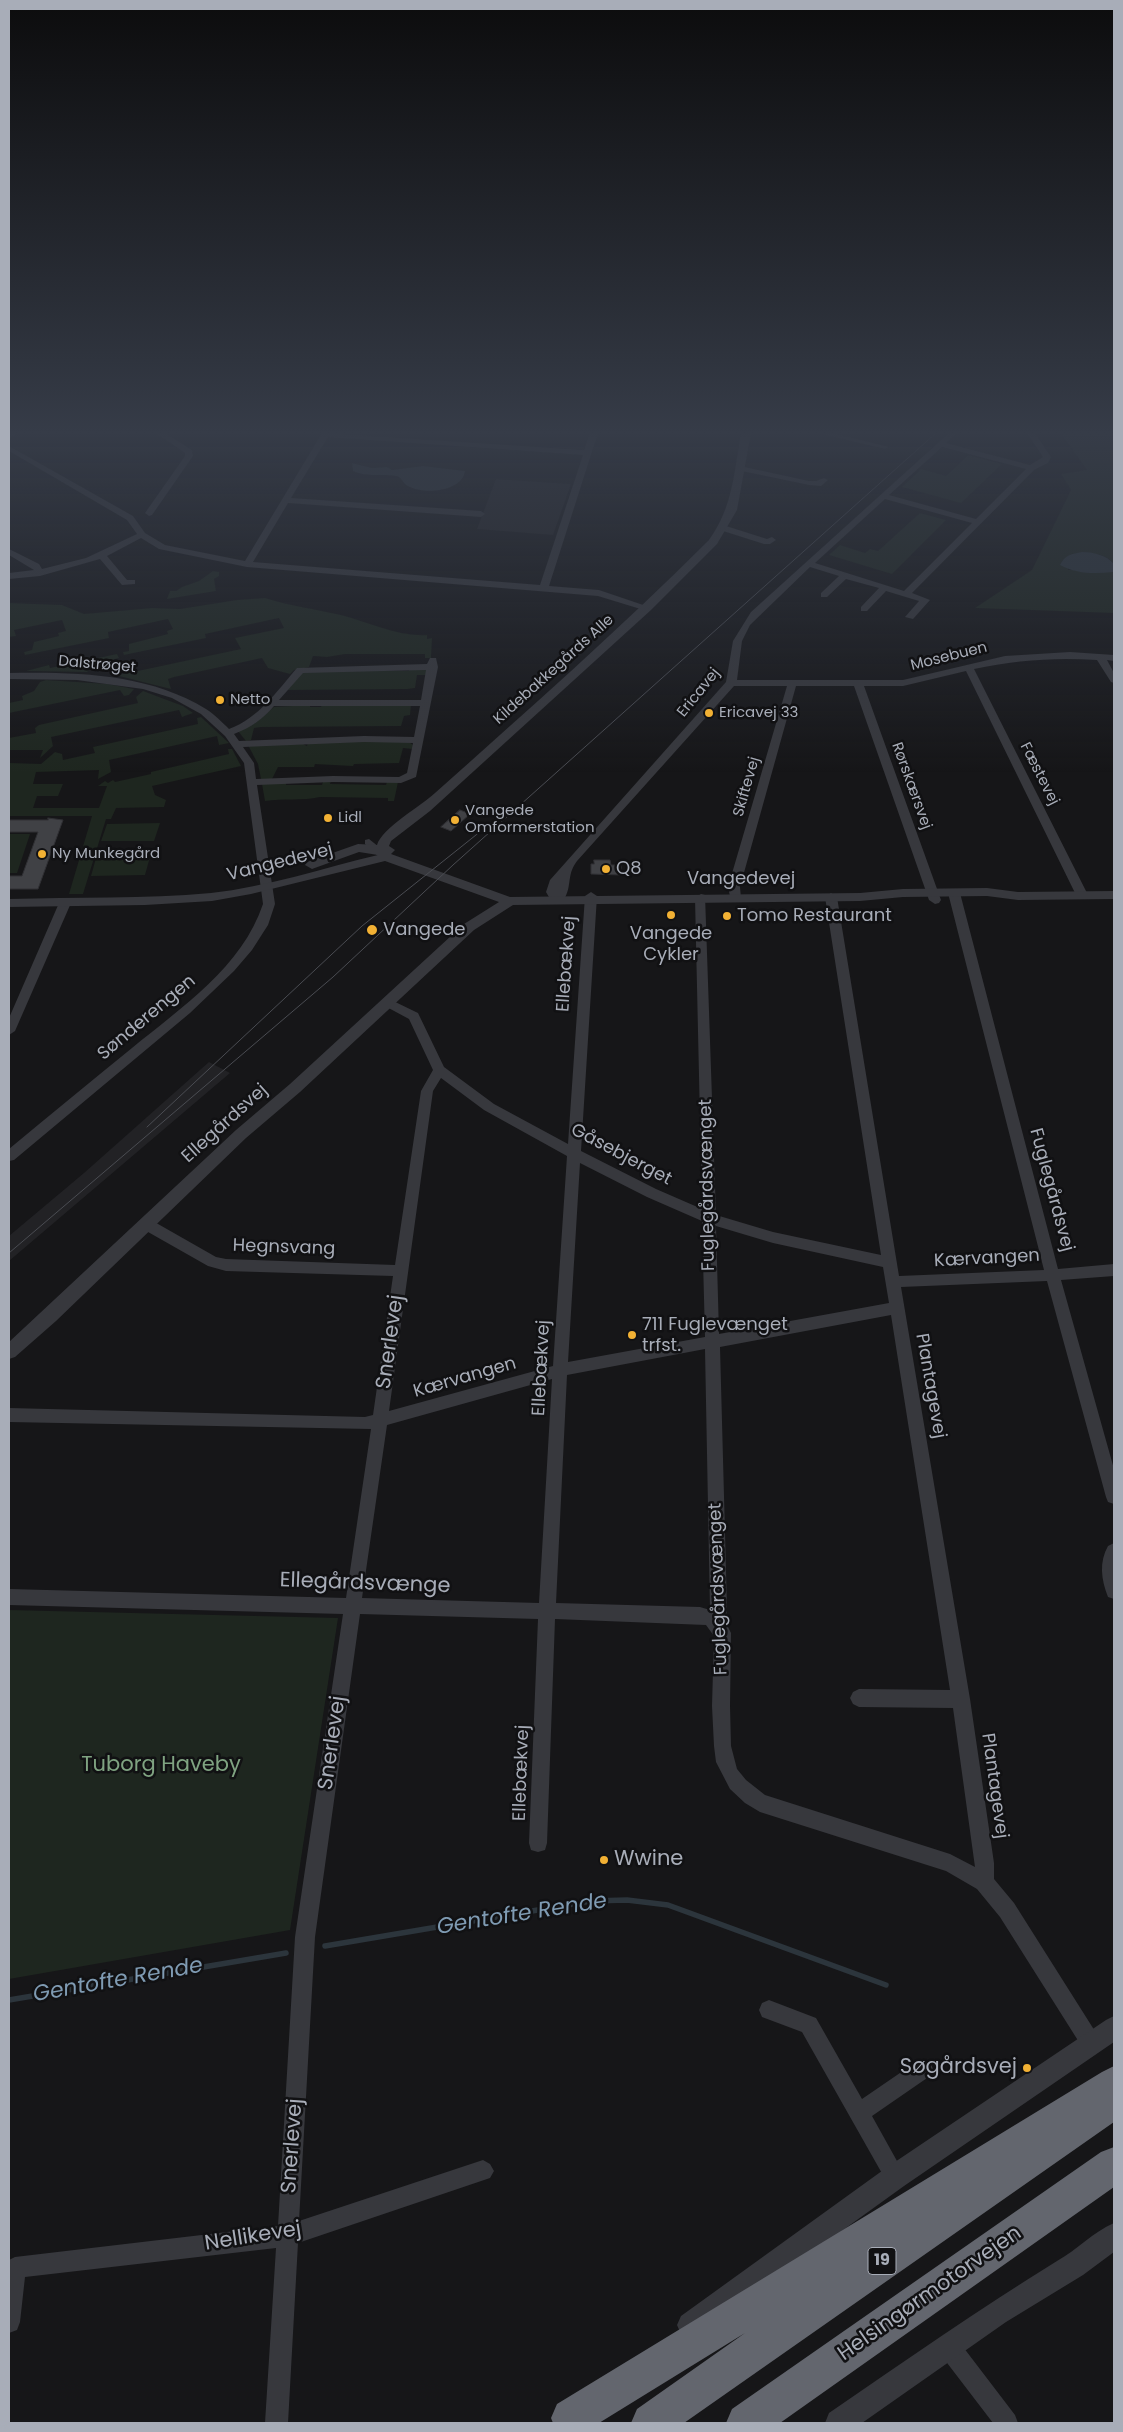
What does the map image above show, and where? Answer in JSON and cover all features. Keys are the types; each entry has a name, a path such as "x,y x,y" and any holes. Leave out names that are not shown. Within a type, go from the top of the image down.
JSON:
{"highway":[{"path":"567,2421 1114,2084"},
{"name":"19","path":"651,2423 809,2311 1114,2101"},
{"name":"Helsingørmotorvejen","path":"746,2423 1114,2165"}],"street":[{"path":"9,576 65,568 101,555 116,546"},
{"path":"161,546 247,564 604,594 647,608"},
{"path":"247,564 257,546"},
{"path":"544,588 558,546"},
{"name":"Kildebakkegårds Alle","path":"378,846 416,816 647,608 707,546"},
{"name":"Ericavej","path":"554,895 565,870 731,683 734,675 736,642 742,627 827,546"},
{"path":"906,594 953,546"},
{"path":"9,552 36,566 40,573"},
{"path":"101,555 125,583 132,582"},
{"path":"808,564 925,600 910,617"},
{"path":"824,595 845,575"},
{"path":"864,609 885,587"},
{"name":"Mosebuen","path":"731,683 858,684 921,680 968,666 1005,658 1036,656 1114,658"},
{"path":"1100,657 1114,680"},
{"path":"229,732 254,720 273,703 293,675 300,670 433,663 412,775 401,780 333,779 252,782"},
{"name":"Fæstevej","path":"968,666 1082,895"},
{"name":"Dalstrøget","path":"9,676 81,676 133,682 174,695 191,704 229,732 239,744 249,763 265,884"},
{"name":"Skiftevej","path":"735,898 734,888 792,684"},
{"name":"Rørskærsvej","path":"858,684 934,896"},
{"path":"273,703 425,703"},
{"path":"239,744 354,739 418,740"},
{"path":"305,876 378,846"},
{"name":"Vangedevej","path":"265,884 378,846 426,866 450,879 484,886 596,898 876,896 905,900 934,896 955,896 989,900 1018,896 1114,895"},
{"name":"Vangedevej","path":"9,903 65,903 212,897 305,876 378,846"},
{"path":"450,879 491,904 554,895"},
{"name":"Sønderengen","path":"9,1156 187,1010 231,968 267,915 269,904 265,884"},
{"path":"484,886 491,904"},
{"name":"Vangedevej","path":"510,901 554,895"},
{"name":"Fuglegårdsvej","path":"955,896 1053,1275 1114,1497"},
{"name":"Plantagevej","path":"831,897 888,1262 926,1477 961,1699 985,1863 984,1882"},
{"name":"Ellebækvej","path":"538,1843 547,1612 573,1151 596,898"},
{"name":"Fuglegårdsvænget","path":"701,898 719,1598 717,1624 723,1632 722,1751 729,1774 741,1789 760,1803 950,1863 984,1882 1007,1910 1091,2043"},
{"name":"Ellegårdsvej","path":"9,1352 469,927 491,904 510,901"},
{"path":"9,1031 65,903"},
{"name":"Gåsebjerget","path":"387,1002 414,1016 439,1070 489,1107 666,1200 709,1218 792,1241 888,1262"},
{"name":"Snerlevej","path":"277,2423 305,1937 427,1091 439,1070"},
{"name":"Hegnsvang","path":"146,1224 213,1262 226,1266 401,1271"},
{"name":"Kærvangen","path":"892,1282 1053,1275 1114,1270"},
{"name":"Kærvangen","path":"9,1415 365,1424 380,1422 560,1370 896,1308"},
{"path":"1114,1551 1110,1573 1114,1590"},
{"name":"Ellegårdsvænge","path":"9,1598 700,1615 711,1618 717,1624"},
{"path":"858,1698 961,1699"},
{"path":"769,2010 809,2025 895,2177"},
{"path":"567,2421 614,2380 895,2177 1114,2028"},
{"path":"859,2114 923,2069"},
{"name":"Nellikevej","path":"9,2322 15,2268 60,2260 287,2236 483,2171"},
{"path":"839,2423 949,2347 1074,2266 1114,2236"},
{"path":"949,2347 1007,2423"}],"shaded area":[{"path":"1082,552 1095,553 1108,558 1114,564 1113,572 1086,573 1060,565 1069,556"},
{"path":"209,1062 230,1073 9,1261 9,1236 84,1173"}],"green space":[{"path":"838,546 865,553 870,549 878,551 883,546 920,546 892,574 829,555"},
{"path":"1043,546 1114,546 1114,564 1100,555 1089,553 1071,554 1068,570 1114,570 1114,613 975,608 1032,570"},
{"path":"213,571 219,572 219,576 214,579 216,591 167,599 170,591 176,591 199,581"},
{"path":"265,598 341,615 405,634 427,635 427,639 432,638 431,658 425,658 425,654 313,656 309,667 294,670 290,674 268,668 262,658 168,679 171,689 119,676 129,670 133,672 241,649 235,638 284,628 279,618 205,634 206,638 124,655 123,652 129,651 129,644 168,634 167,631 173,629 168,619 108,632 109,638 25,655 24,652 32,650 34,642 59,636 58,633 66,631 62,620 14,630 16,636 9,637 9,603 62,605 84,614 152,608 180,609 237,600"},
{"path":"117,654 119,658 90,665 91,668 87,672 26,671 49,665 50,668"},
{"path":"409,669 428,670 427,675 417,675 415,688 286,690 303,671 409,671"},
{"path":"46,680 107,684 134,689 129,695 124,696 120,690 9,713 9,703 23,700 22,696 34,691 40,682"},
{"path":"143,691 183,706 193,713 182,717 179,710 51,737 53,746 40,758 43,750 9,750 9,738 36,733 35,728 39,725 138,703 136,697"},
{"path":"411,704 410,715 404,716 401,726 261,727 254,728 251,740 246,741 238,731 255,723 274,707"},
{"path":"201,717 229,743 219,745 217,736 109,760 111,772 98,779 99,770 36,772 33,784 63,784 58,796 37,796 33,808 99,808 107,786 98,786 105,781 108,783 113,780 115,782 229,754 228,749 232,749 241,766 152,786 155,795 166,800 164,807 116,808 111,819 106,819 83,894 69,894 92,816 9,816 9,763 41,764 55,752 62,754 63,760 95,753 93,747 198,724 197,718"},
{"path":"308,742 409,742 414,746 413,749 403,748 399,763 354,764 353,766 315,764 314,767 278,767 272,779 261,779 258,764 248,745 303,744 307,746"},
{"path":"331,781 330,784 386,785 387,782 398,782 394,801 388,801 388,798 320,797 265,801 262,784 286,782 286,785 322,785 323,782"},
{"path":"160,823 154,841 101,841 107,824"},
{"path":"9,834 30,834 17,873 9,873"},
{"path":"150,857 145,875 91,876 96,858"},
{"name":"Tuborg Haveby","path":"9,1610 338,1618 290,1930 9,1979"}],"building":[{"name":"Vangede Omformerstation","path":"460,810 470,814 451,831 441,827"},
{"name":"Ny Munkegård","path":"48,818 63,820 38,889 9,889 9,876 22,876 38,832 9,832 9,820 48,820"},
{"name":"Q8","path":"594,860 610,860 611,865 621,865 621,875 591,874 591,864 594,864"}],"waterway":[{"name":"Gentofte Rende","path":"325,1946 591,1901 627,1900 668,1905 886,1985"},
{"name":"Gentofte Rende","path":"9,2000 286,1953"}],"tram line":[{"path":"9,1253 333,977 453,865 809,546"},
{"path":"147,1127 362,926 486,827"}],"place":[{"name":"Netto","path":"220,700"},
{"name":"Ericavej 33","path":"709,713"},
{"name":"Lidl","path":"328,818"},
{"name":"Vangede Omformerstation","path":"455,820"},
{"name":"Ny Munkegård","path":"42,854"},
{"name":"Q8","path":"606,869"},
{"name":"Vangede Cykler","path":"671,915"},
{"name":"Tomo Restaurant","path":"727,916"},
{"name":"Vangede","path":"372,930"},
{"name":"711 Fuglevænget trfst.","path":"632,1335"},
{"name":"Wwine","path":"604,1860"},
{"name":"Søgårdsvej","path":"1027,2068"}]}
